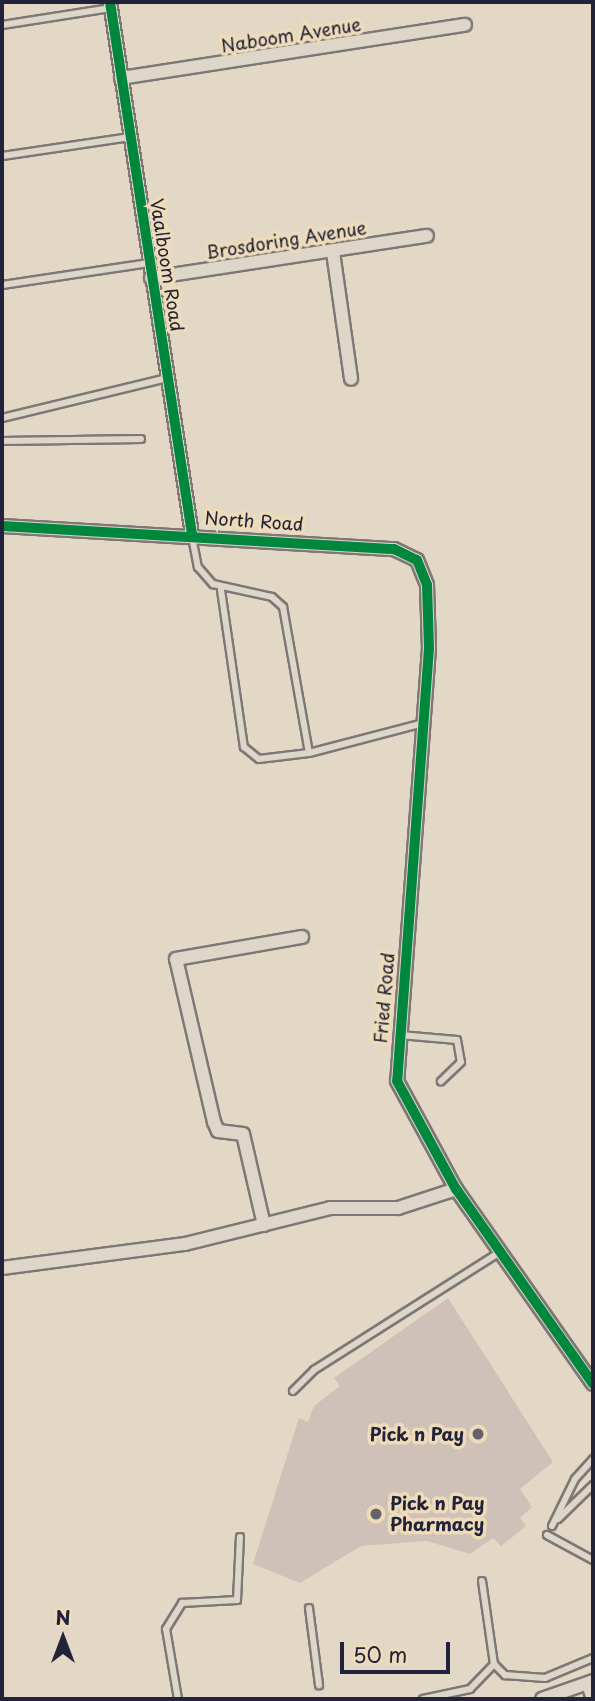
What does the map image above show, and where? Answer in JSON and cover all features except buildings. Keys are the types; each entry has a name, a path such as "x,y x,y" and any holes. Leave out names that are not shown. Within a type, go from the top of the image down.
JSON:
{"street":[{"name":"Vaalboom Road","path":"111,5 192,534"},
{"name":"Naboom Avenue","path":"121,78 466,25"},
{"name":"Brosdoring Avenue","path":"151,278 427,236"},
{"path":"332,252 351,379"},
{"name":"North Road","path":"2,526 192,534 394,549 417,560"},
{"name":"Fried Road","path":"417,560 429,602 424,723 398,1035 397,1081 407,1108 456,1189 502,1250 593,1384"},
{"path":"264,1225 243,1134 218,1131 214,1122 176,959 302,937"},
{"path":"2,1268 185,1244 330,1208 398,1208 456,1189"},
{"path":"542,1699 591,1683 593,1699"}],"lane":[{"path":"2,25 111,5"},
{"path":"2,156 131,137"},
{"path":"2,285 149,263"},
{"path":"2,418 167,378"},
{"path":"2,442 141,439"},
{"path":"192,534 198,567 221,590 244,747 259,759 309,753 424,723"},
{"path":"221,590 272,597 283,607 309,753"},
{"path":"398,1035 457,1040 461,1062 441,1081"},
{"path":"293,1391 314,1370 502,1250"},
{"path":"593,1459 575,1479 552,1525 593,1485"},
{"path":"547,1535 593,1560"},
{"path":"178,1699 166,1629 182,1603 237,1600 240,1536"},
{"path":"482,1581 494,1664 505,1675 528,1680 593,1658"},
{"path":"309,1608 319,1685"},
{"path":"423,1699 471,1689 494,1664"}],"cycle path":[{"path":"110,2 192,534"},
{"path":"2,526 394,549 417,560 427,585 429,648 397,1081 456,1189 593,1384"}],"place":[{"name":"Pick n Pay","path":"478,1434"},
{"name":"Pick n Pay Pharmacy","path":"376,1514"}]}
